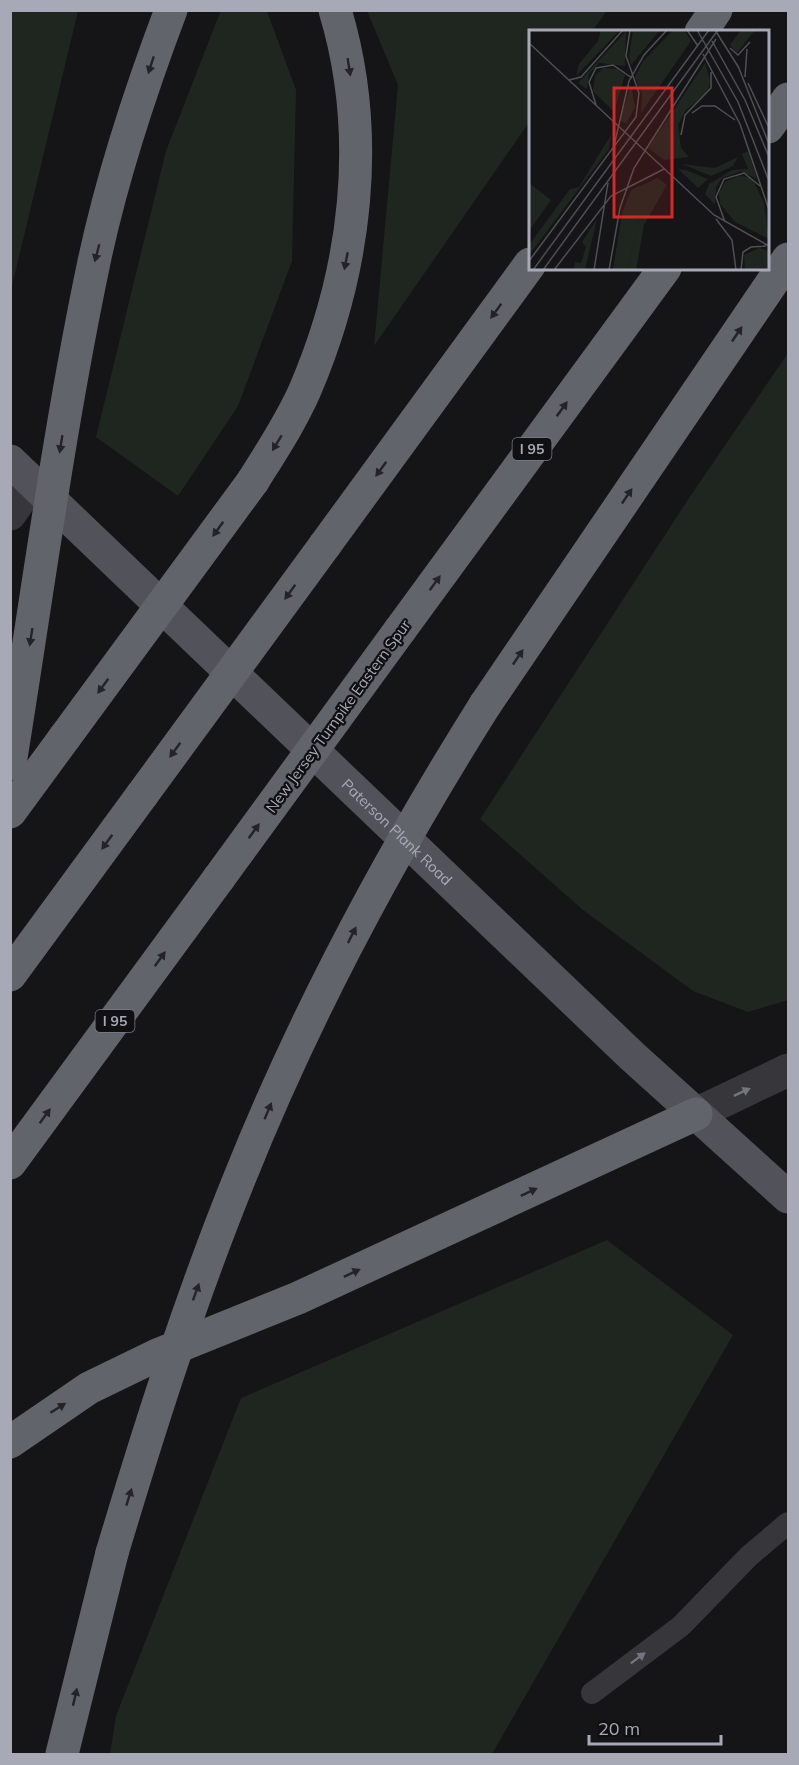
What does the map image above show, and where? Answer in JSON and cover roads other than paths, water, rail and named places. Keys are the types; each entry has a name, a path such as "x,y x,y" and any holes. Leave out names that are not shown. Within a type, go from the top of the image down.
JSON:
{"highway":[{"path":"10,764 73,370 94,260 130,130 171,10"},
{"path":"10,812 253,481 304,392 338,301 347,257 355,169 354,108 349,65 335,10"},
{"path":"702,30 716,10"},
{"path":"769,126 789,99"},
{"path":"62,1755 112,1554 170,1365 239,1178 276,1092 371,897 422,805 485,705 789,259"},
{"path":"10,975 529,267"},
{"name":"New Jersey Turnpike Eastern Spur","path":"10,1163 663,270"},
{"path":"10,1442 89,1389 157,1355 298,1298 696,1114"}],"main road":[{"name":"Paterson Plank Road","path":"22,471 623,1047 789,1197"}],"street":[{"path":"10,514 22,471"},
{"path":"696,1114 789,1070"}],"lane":[{"path":"592,1693 681,1626 749,1556 789,1522"}]}
